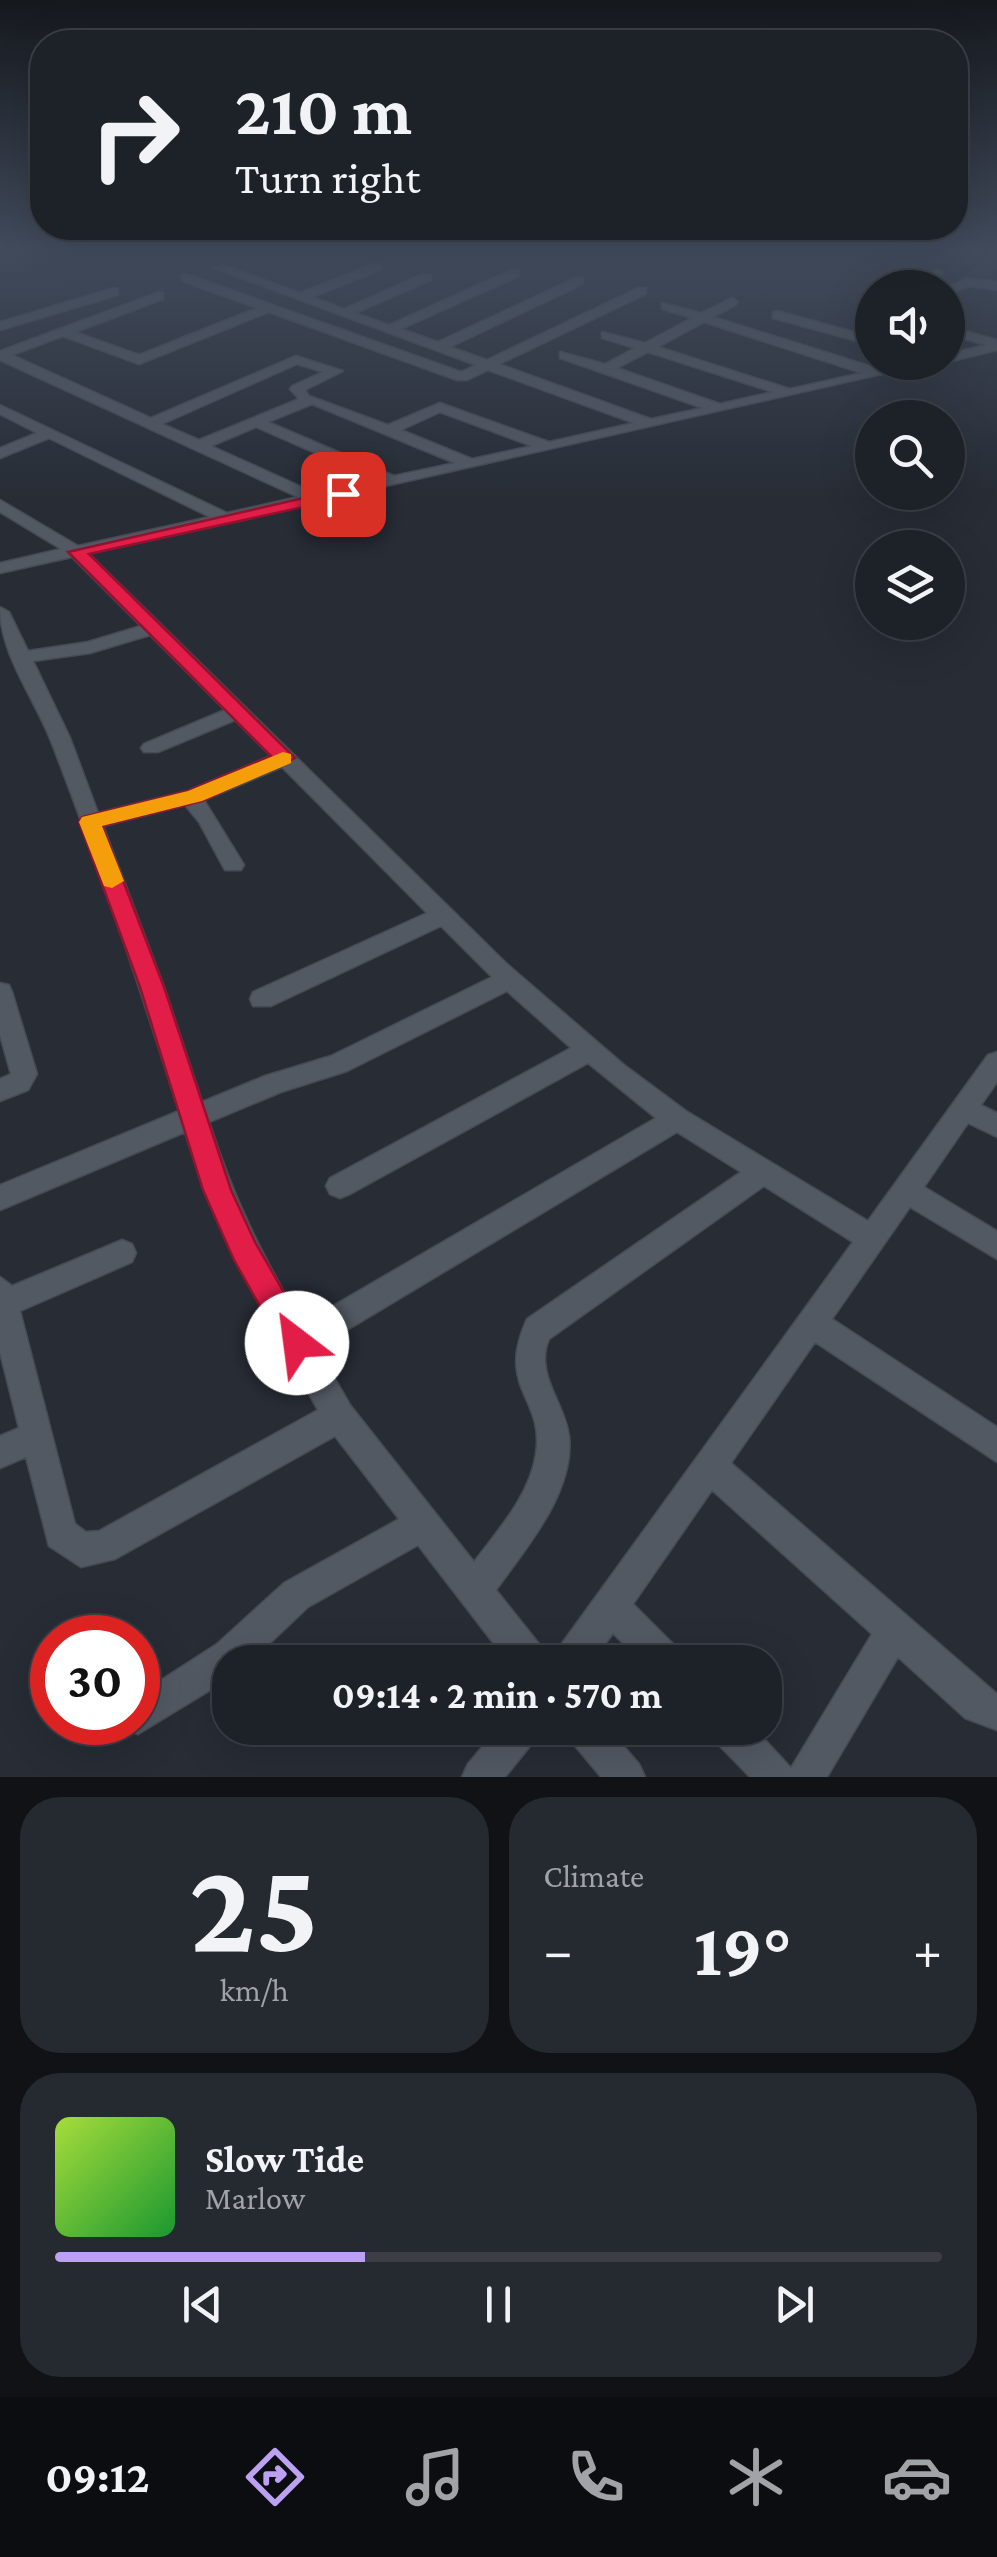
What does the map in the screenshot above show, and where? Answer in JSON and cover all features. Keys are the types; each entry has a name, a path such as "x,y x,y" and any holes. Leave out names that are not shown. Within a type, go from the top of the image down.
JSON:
{"street":[{"path":"3,359 64,332 139,360 209,332"},
{"path":"332,332 454,377 468,376 559,332"},
{"path":"398,332 652,424"},
{"path":"438,347 471,332"},
{"path":"606,369 676,332"},
{"path":"749,332 855,367"},
{"path":"607,335 791,393"},
{"path":"965,335 997,345"},
{"path":"965,353 997,345"},
{"path":"565,355 720,409"},
{"path":"150,424 300,358 336,372 296,392 472,464"},
{"path":"3,359 317,500"},
{"path":"0,568 855,379"},
{"path":"198,446 308,398"},
{"path":"388,430 440,406 550,447"},
{"path":"0,409 228,519"},
{"path":"0,429 25,420"},
{"path":"253,421 396,482"},
{"path":"0,453 50,432"},
{"path":"0,505 77,552 510,980 590,1050 677,1120 872,1238"},
{"path":"0,612 24,657 90,822 152,987 191,1117 244,1251 339,1416 420,1526 516,1645"},
{"path":"24,657 90,648 154,628"},
{"path":"151,748 238,711"},
{"path":"90,822 190,798 285,758"},
{"path":"190,798 208,819 234,865"},
{"path":"262,999 444,915"},
{"path":"0,1198 191,1117 338,1064 510,980"},
{"path":"0,992 24,1074 19,1082 0,1090"},
{"path":"340,1186 590,1050"},
{"path":"583,1645 997,1062"},
{"path":"964,1108 997,1126"},
{"path":"297,1343 677,1120"},
{"path":"472,1592 524,1520 554,1450 548,1417 526,1358 528,1345 538,1329 763,1172"},
{"path":"906,1190 997,1246"},
{"path":"122,1253 1,1300 61,1534 81,1550 103,1547 339,1416"},
{"path":"812,1322 997,1446"},
{"path":"0,1452 36,1438"},
{"path":"710,1466 978,1705 997,1712"},
{"path":"160,1702 230,1657 296,1595 420,1526"},
{"path":"611,1606 649,1645"},
{"path":"806,1777 893,1632"},
{"path":"481,1777 507,1745"},
{"path":"599,1745 626,1777"},
{"path":"745,1745 776,1777"}],"slow traffic":[{"path":"112,881 90,822 194,796 283,759"}],"route":[{"path":"297,1343 244,1251 217,1190 152,987 90,822 194,796 285,758 77,552 343,494"}]}
